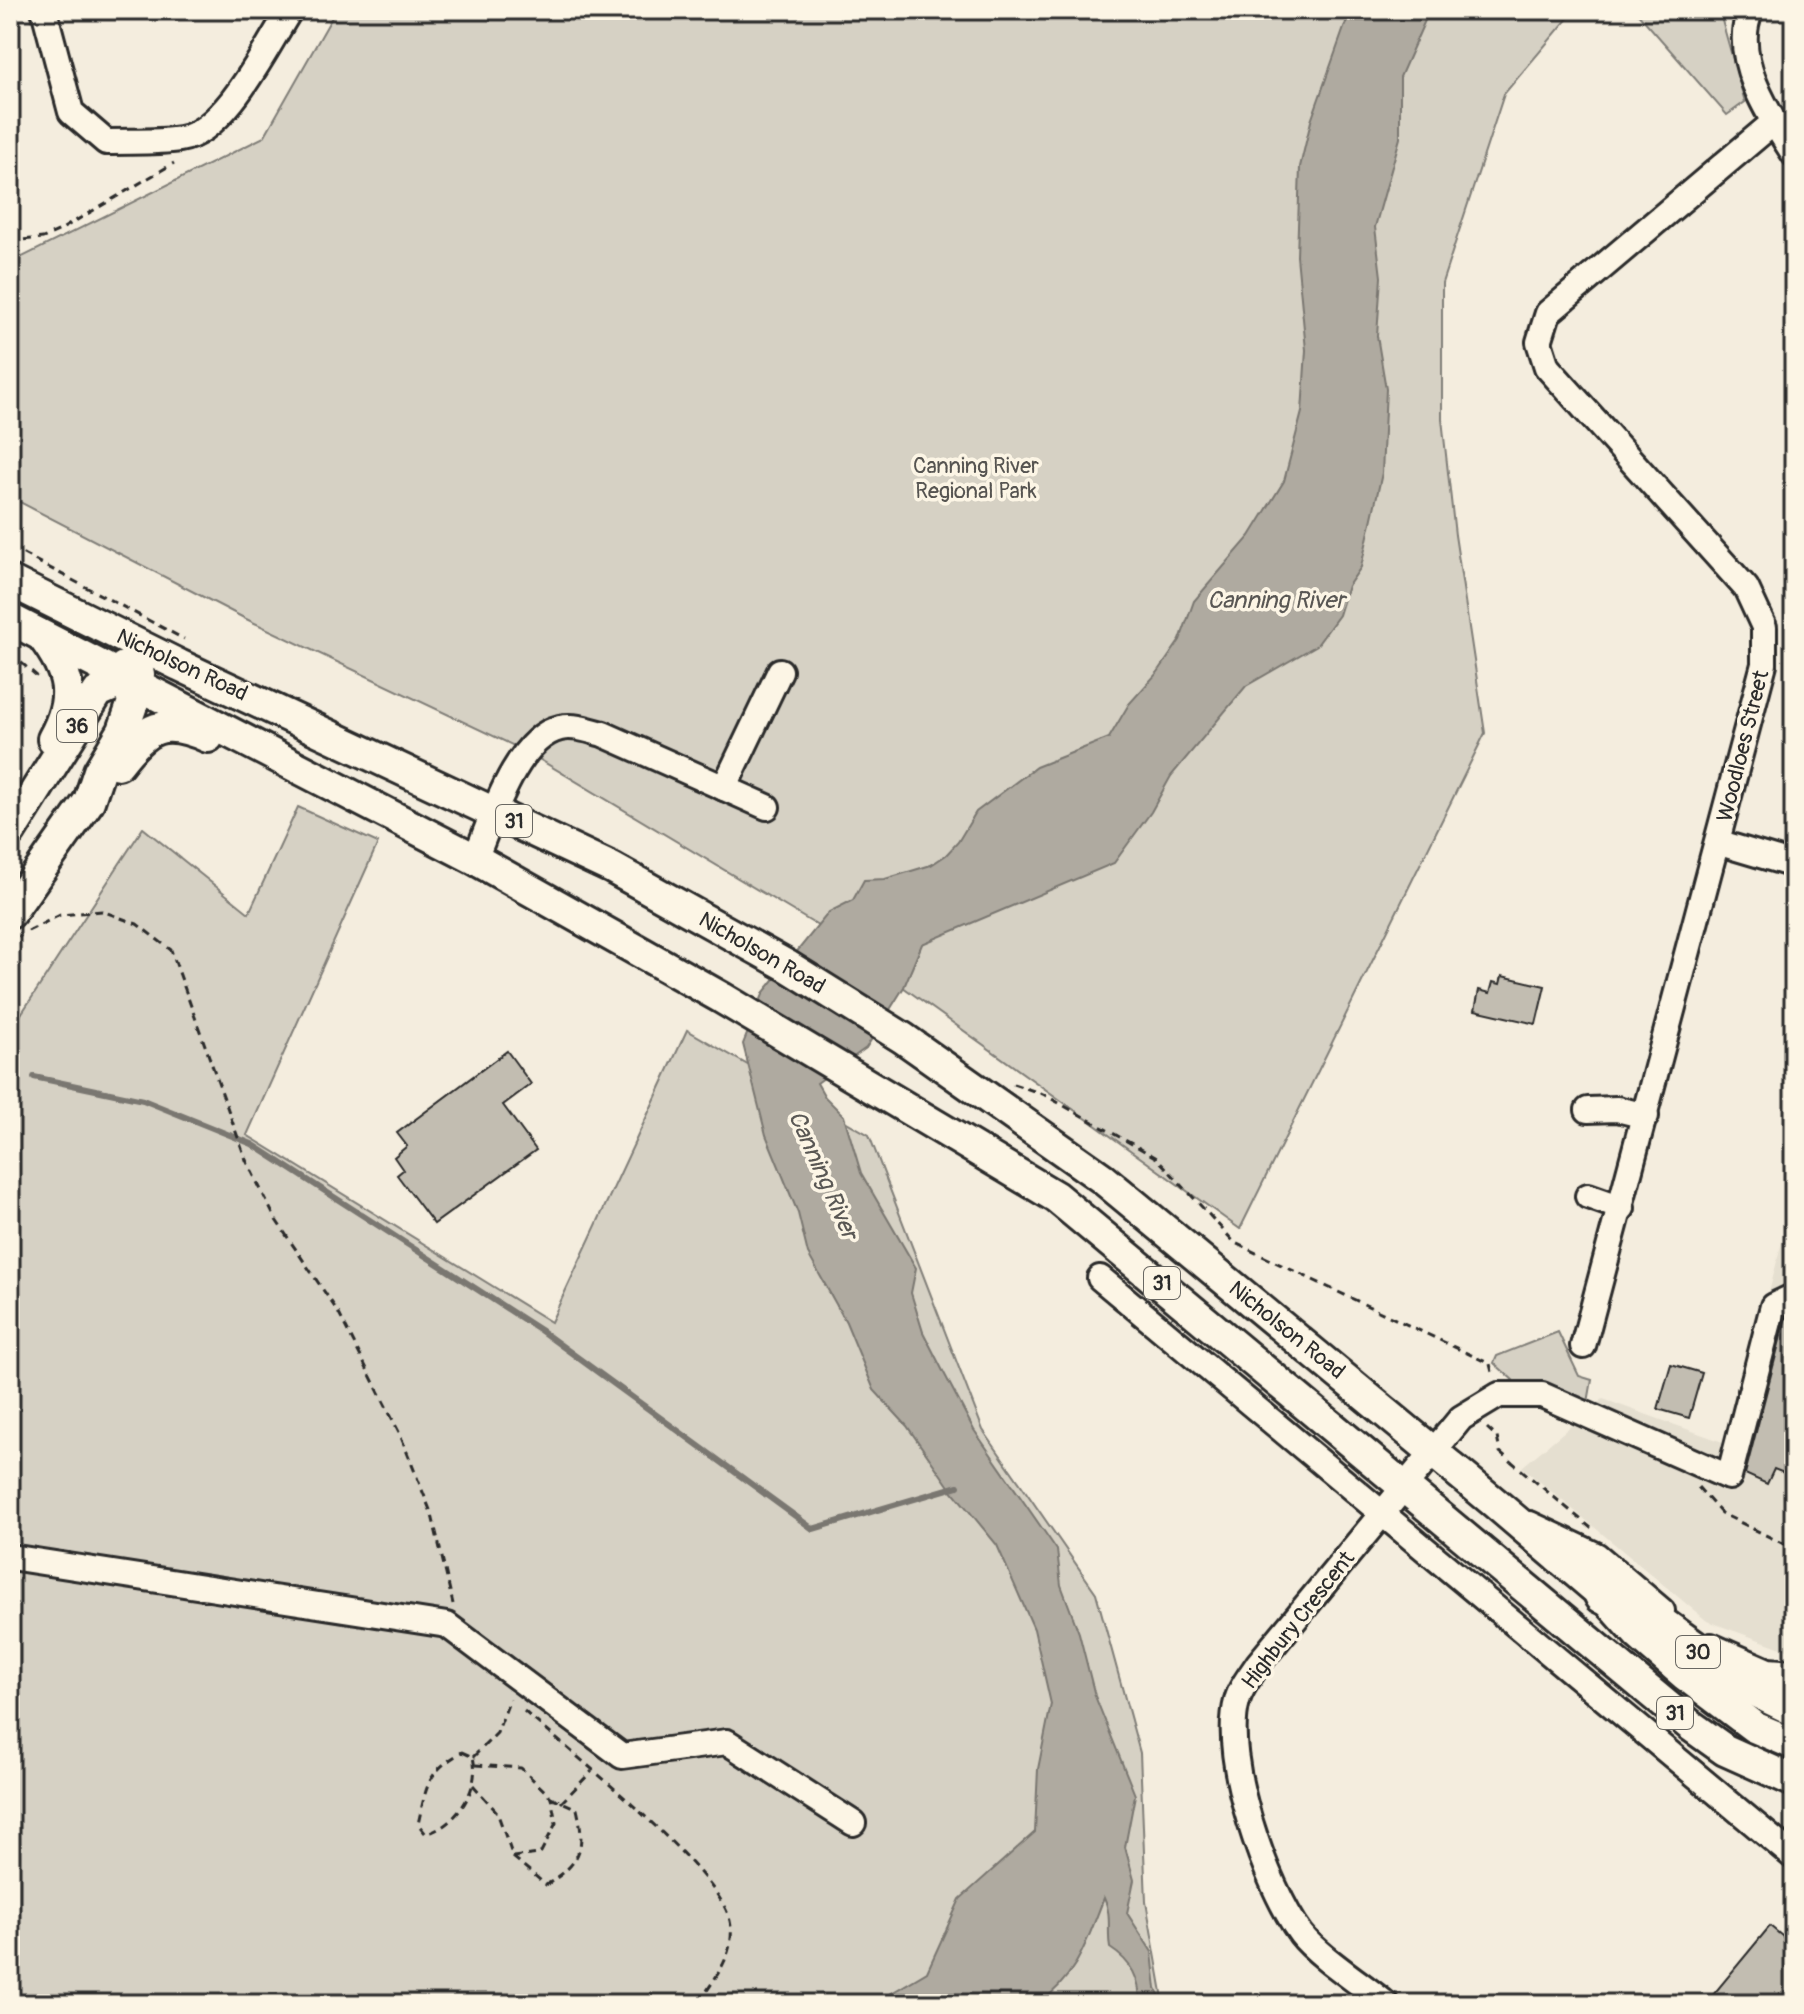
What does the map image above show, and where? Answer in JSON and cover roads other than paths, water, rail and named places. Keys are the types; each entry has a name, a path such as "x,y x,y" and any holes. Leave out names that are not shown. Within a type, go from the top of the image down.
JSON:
{"highway":[{"name":"30","path":"1603,1595 1652,1619 1734,1678 1794,1707"}],"main road":[{"name":"Nicholson Road","path":"10,581 123,622 179,665 612,868 725,930 844,1001 960,1076 1102,1178 1603,1595 1639,1635 1731,1711 1754,1727 1794,1744"},
{"name":"Nicholson Road","path":"10,619 475,859 722,998 1056,1197 1690,1725 1725,1750 1794,1781"},
{"name":"36","path":"15,896 89,801 99,771 123,731 133,702 126,680 123,622"},
{"name":"36","path":"10,818 59,727 69,692 62,663 41,635"},
{"name":"36","path":"10,832 98,692 155,667 179,665"},
{"path":"89,801 133,744 156,728 180,726 242,754 278,757"}],"street":[{"path":"44,10 71,112 106,142 182,139 203,131 220,117 290,10"},
{"path":"1751,10 1746,20 1746,45 1752,74 1773,123 1794,154"},
{"name":"Woodloes Street","path":"1583,1346 1720,843 1764,664 1764,627 1746,588 1547,367 1539,342 1548,313 1773,123"},
{"path":"724,788 780,671"},
{"path":"475,859 495,812 527,752 542,736 561,728 582,728 603,734 767,807"},
{"path":"1720,843 1794,865"},
{"path":"1588,1110 1626,1110 1646,1116"},
{"path":"1588,1196 1622,1208"},
{"path":"1100,1278 1794,1857"},
{"path":"1404,1487 1461,1418 1480,1403 1499,1395 1542,1395 1728,1476 1773,1306 1794,1296"},
{"name":"Highbury Crescent","path":"1386,2004 1302,1935 1273,1887 1251,1827 1233,1731 1237,1699 1258,1664 1404,1487"},
{"path":"1506,1513 1596,1555 1645,1598 1715,1648 1768,1671 1794,1673"},
{"path":"10,1557 447,1625 622,1756 727,1742 853,1823"}],"water":[{"name":"Canning River","path":"1467,10 1454,19 1426,18 1400,77 1400,138 1375,227 1381,277 1377,336 1386,389 1382,473 1361,567 1348,586 1339,615 1317,645 1246,686 1171,776 1151,812 1114,863 922,944 904,987 866,1048 817,1083 825,1097 844,1116 861,1173 916,1268 911,1293 923,1332 944,1373 974,1430 1057,1550 1061,1585 1079,1633 1095,1696 1135,1795 1125,1847 1134,1880 1127,1913 1152,1952 1156,1989 1164,2004 1140,2004 1133,1972 1124,1959 1110,1948 1109,1916 1104,1898 1072,1969 1063,1982 1038,2004 873,2004 927,1972 960,1899 1035,1832 1038,1769 1051,1704 1034,1629 997,1545 950,1488 907,1426 874,1390 846,1322 808,1254 798,1213 766,1135 743,1044 764,992 829,912 853,900 864,880 885,879 931,865 946,855 958,842 976,812 1036,767 1109,738 1129,704 1158,672 1180,640 1194,601 1250,536 1284,481 1302,412 1306,350 1297,256 1300,167 1311,121 1350,11"}],"waterway":[{"path":"34,1077 143,1100 252,1144 540,1330 813,1529 958,1486"}],"park label":[{"name":"Canning River Regional Park","path":"976,478"}]}
